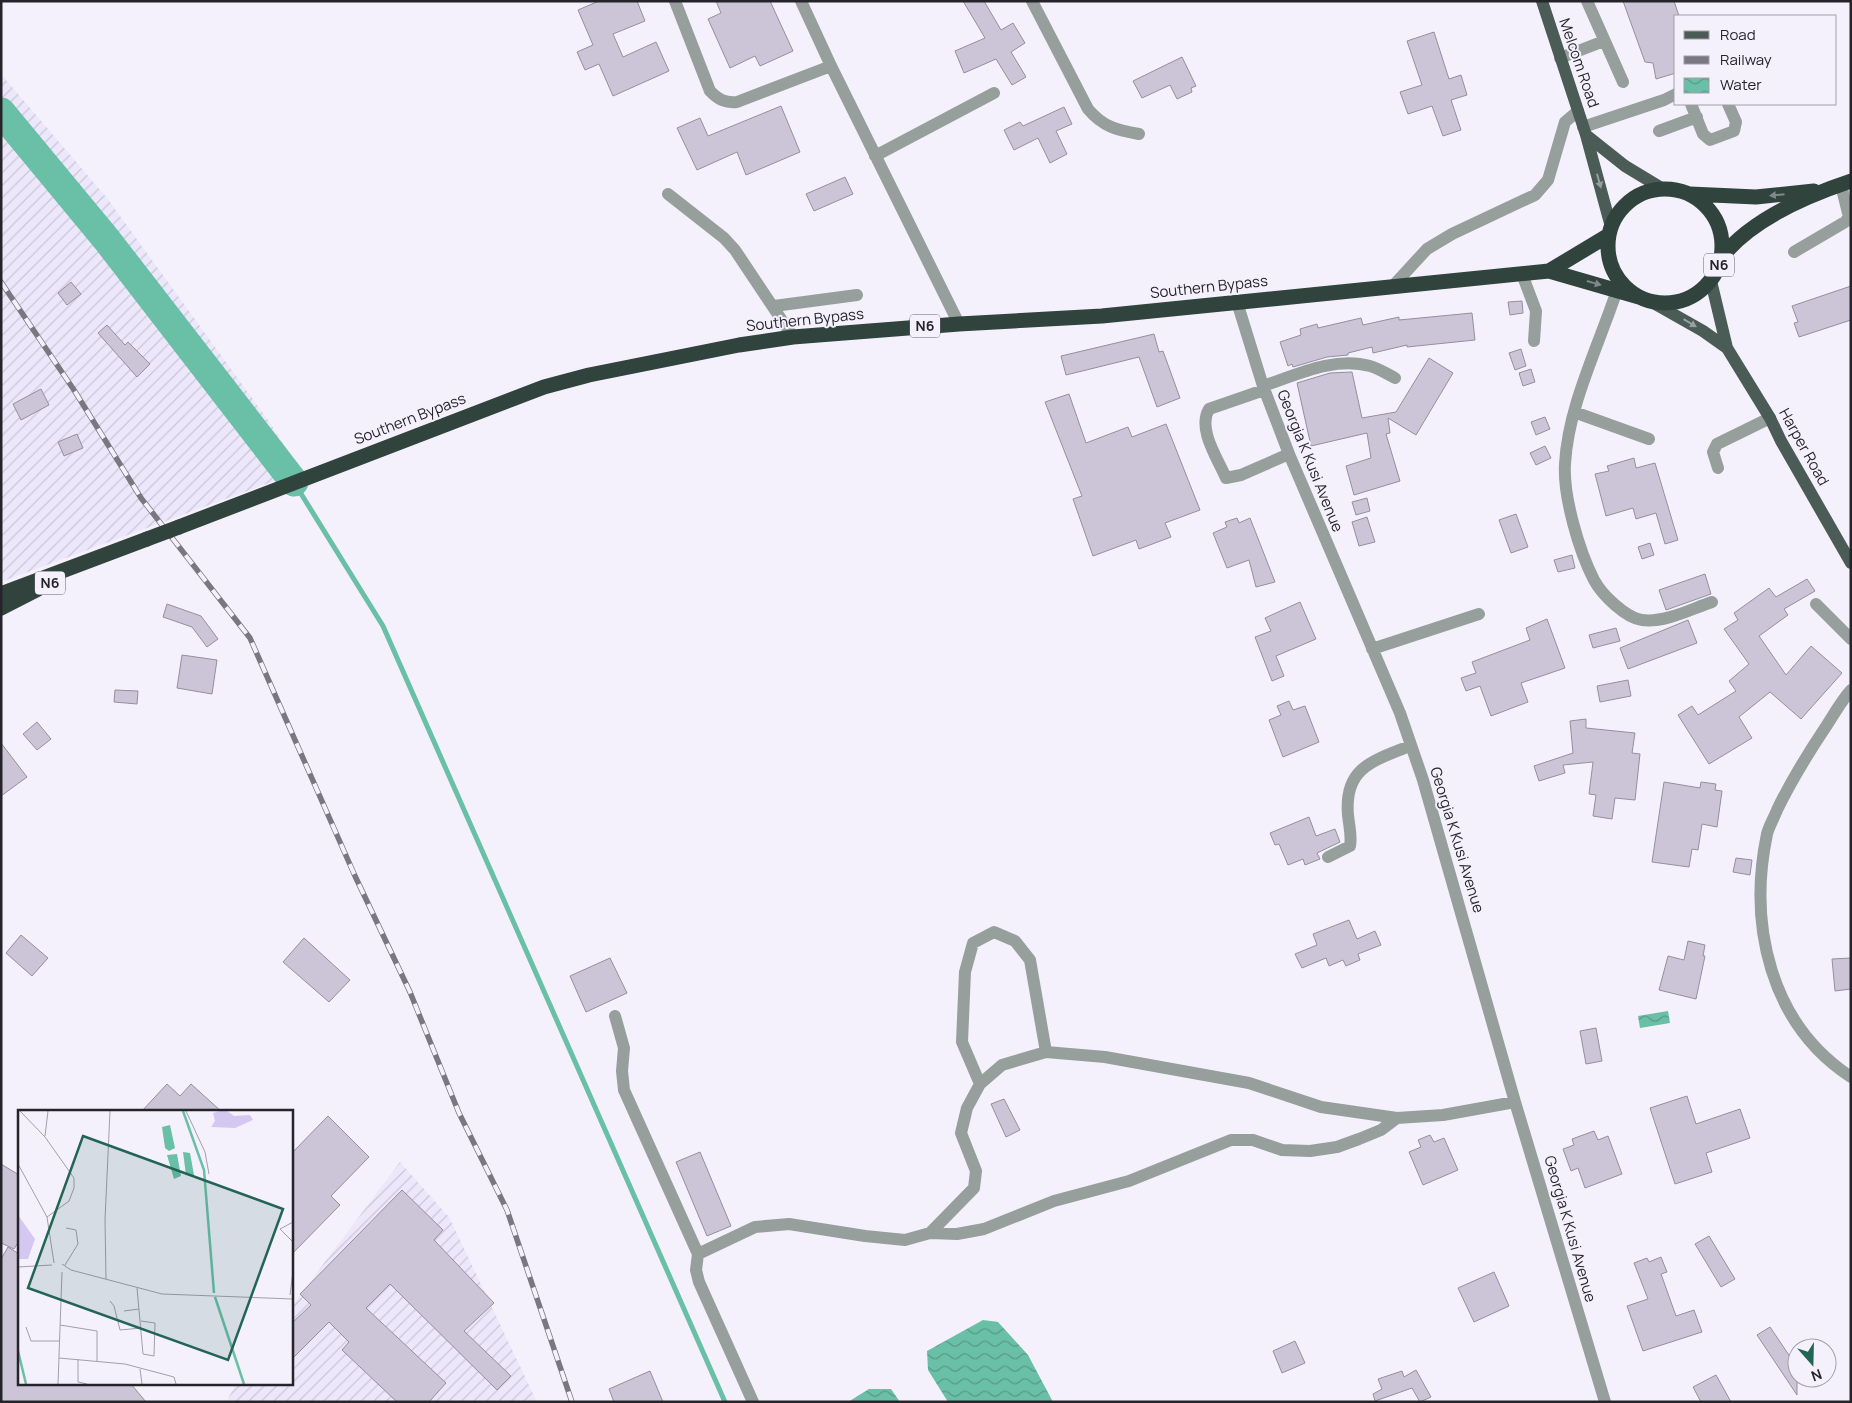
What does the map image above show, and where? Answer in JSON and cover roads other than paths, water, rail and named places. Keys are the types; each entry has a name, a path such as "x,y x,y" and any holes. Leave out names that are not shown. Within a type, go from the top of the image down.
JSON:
{"highway":[{"name":"N6","path":"1645,299 1667,304 1684,300 1699,293 1711,281 1721,258 1732,244 1756,225 1826,190 1846,183"},
{"name":"N6","path":"1610,231 1619,212 1631,201 1646,193 1663,189 1688,194 1756,196 1826,190"},
{"name":"N6","path":"1688,194 1699,200 1716,220 1721,232 1721,258"},
{"name":"Southern Bypass","path":"1549,272 1610,231"},
{"path":"1610,231 1608,250 1614,271 1627,289 1645,299"},
{"name":"Southern Bypass","path":"1,594 100,558 522,394 568,380 738,345 793,337 959,324 1102,316 1549,272 1645,299"},
{"name":"Southern Bypass","path":"1,608 100,558"}],"main road":[{"name":"Melcom Road","path":"1542,1 1585,131 1610,231"},
{"path":"1585,131 1625,166 1663,189"},
{"name":"Harper Road","path":"1711,281 1727,348 1770,418 1781,442 1851,563"},
{"name":"Harper Road","path":"1645,299 1695,326 1727,348"}],"street":[{"path":"675,1 710,91 717,98 726,102 737,102 831,66"},
{"path":"1032,1 1088,109 1098,121 1113,130 1139,134"},
{"path":"1587,1 1622,82"},
{"path":"806,3 831,66 959,324"},
{"path":"1560,58 1604,41"},
{"path":"875,156 994,93"},
{"path":"1585,131 1674,95"},
{"path":"1691,105 1703,134 1710,140 1734,131 1736,122 1728,105"},
{"path":"1392,287 1427,249 1452,234 1535,195 1548,180 1565,122 1578,111"},
{"path":"1659,131 1696,117"},
{"path":"1794,252 1845,222 1849,216 1846,183"},
{"path":"668,194 724,238 746,265 793,337"},
{"path":"1522,274 1536,311 1534,341"},
{"path":"1617,290 1574,412 1565,464 1568,508 1594,582 1625,615 1643,620 1667,618 1712,602"},
{"path":"774,306 857,295"},
{"name":"Georgia K Kusi Avenue","path":"1236,302 1263,388 1289,454 1400,713 1436,824 1515,1102 1605,1402"},
{"path":"1289,454 1241,475 1226,478 1204,428 1204,418 1208,409 1316,368 1350,363 1370,366 1395,378"},
{"path":"1574,412 1648,439"},
{"path":"1718,468 1713,452 1717,444 1770,418"},
{"path":"1816,604 1851,639"},
{"path":"1372,649 1479,614"},
{"path":"1851,690 1790,781 1767,832 1760,899 1765,954 1783,1000 1800,1029 1820,1053 1851,1077"},
{"path":"1328,857 1350,846 1352,835 1348,793 1352,779 1380,758 1410,746"},
{"path":"980,1084 962,1042 965,972 973,943 994,932 1015,941 1030,960 1046,1052"},
{"path":"615,1016 624,1048 622,1071 624,1090 698,1254 696,1270 699,1282 754,1402"},
{"path":"930,1233 974,1188 976,1171 962,1133 967,1108 980,1084 1002,1064 1046,1052 1105,1057 1249,1083 1321,1107 1397,1118 1443,1115 1515,1102"},
{"path":"698,1254 755,1227 789,1224 865,1236 905,1240 930,1233 957,1234 984,1229 1054,1201 1129,1181 1231,1140 1253,1140 1282,1150 1310,1151 1337,1147 1359,1139 1380,1130 1397,1118"}],"water":[{"path":"1668,1011 1670,1023 1640,1028 1638,1016"},
{"path":"983,1320 998,1322 1028,1355 1053,1402 948,1402 928,1370 927,1351"},
{"path":"869,1389 891,1389 900,1402 848,1402"}],"waterway":[{"path":"1,112 107,240 294,482"},
{"path":"295,484 383,626 725,1402"}],"railway":[{"path":"1,282 74,390 141,498 250,638 355,876 410,992 459,1113 507,1210 572,1402"}]}
